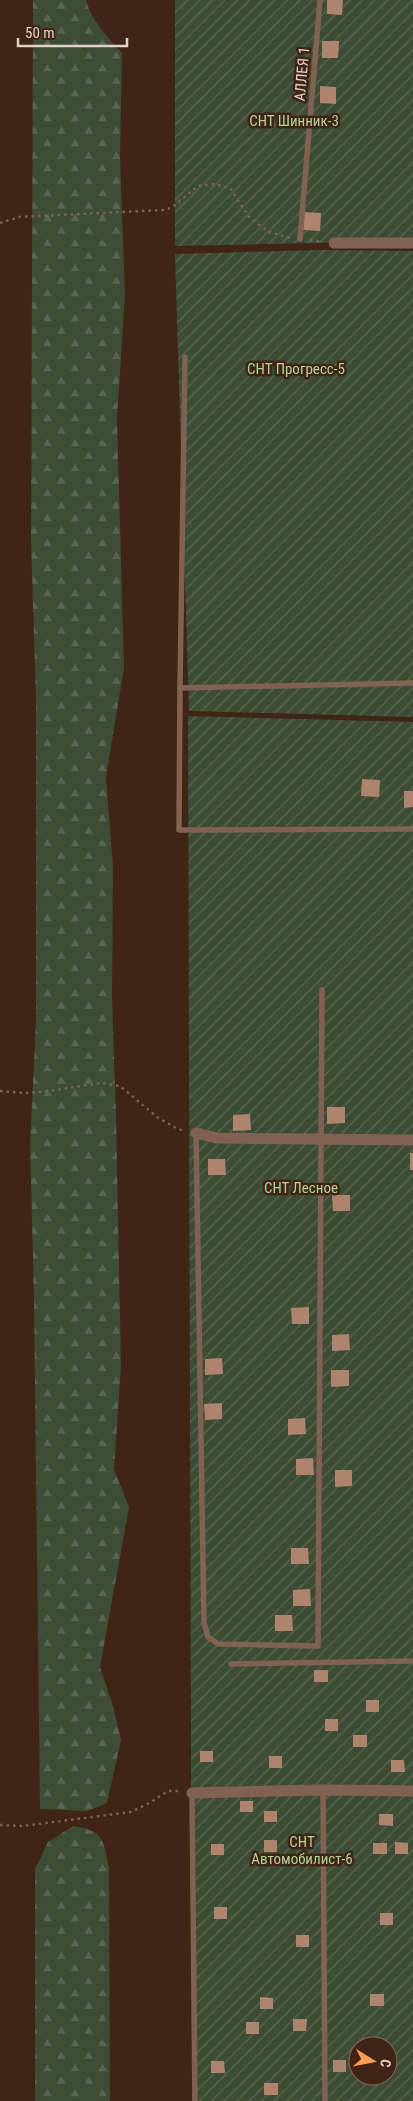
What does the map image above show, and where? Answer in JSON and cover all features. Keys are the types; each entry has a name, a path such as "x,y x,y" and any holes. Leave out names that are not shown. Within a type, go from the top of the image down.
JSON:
{"street":[{"path":"334,243 413,243"},
{"path":"196,1133 217,1138 413,1140"},
{"path":"192,1793 323,1790 413,1791"}],"lane":[{"name":"АЛЛЕЯ 1","path":"300,239 320,0"},
{"path":"185,357 179,830 413,829"},
{"path":"180,688 413,683"},
{"path":"196,1133 204,1623 208,1638 218,1644 318,1646 322,990"},
{"path":"231,1664 413,1661"},
{"path":"323,1790 326,2101"},
{"path":"192,1793 195,2101"}],"path":[{"path":"0,223 18,217 163,210 171,208 198,186 215,184 230,188 248,217 269,232 284,237 334,243"},
{"path":"0,1091 50,1091 101,1083 120,1086 157,1117 178,1129 196,1133"},
{"path":"0,1825 22,1826 131,1812 168,1791 192,1793"}],"green space":[{"path":"33,0 86,0 96,22 122,53 120,157 125,295 117,419 124,668 106,777 113,867 112,995 121,1366 114,1469 129,1507 100,1667 113,1706 121,1740 107,1803 88,1811 40,1809 34,1302 30,1145 36,1021 36,698 31,543"},
{"name":"СНТ Шинник-3","path":"175,0 413,0 413,241 175,246"},
{"name":"СНТ Прогресс-5","path":"321,250 413,251 413,717 189,711 175,254"},
{"name":"СНТ Лесное","path":"188,716 413,722 413,2101 192,2101"},
{"path":"73,1826 91,1831 101,1838 109,1868 110,2101 35,2101 35,1869 48,1842"}],"building":[{"path":"327,0 343,0 342,15 327,14"},
{"path":"322,41 339,41 338,58 322,58"},
{"path":"320,86 336,87 336,104 320,103"},
{"path":"304,212 321,213 320,231 303,230"},
{"path":"362,779 380,780 379,797 361,796"},
{"path":"404,791 413,791 413,807 404,808"},
{"path":"327,1107 345,1107 345,1123 327,1124"},
{"path":"250,1114 251,1130 233,1131 233,1115"},
{"path":"410,1153 413,1153 413,1170 410,1170"},
{"path":"208,1159 225,1159 226,1175 208,1175"},
{"path":"332,1195 350,1195 350,1211 333,1211"},
{"path":"309,1307 309,1324 292,1324 291,1308"},
{"path":"349,1334 350,1350 332,1351 332,1335"},
{"path":"222,1358 223,1374 205,1375 205,1359"},
{"path":"331,1370 349,1370 349,1386 331,1387"},
{"path":"222,1403 222,1419 205,1420 204,1404"},
{"path":"305,1418 306,1434 288,1435 288,1419"},
{"path":"313,1458 314,1475 296,1475 296,1459"},
{"path":"335,1470 352,1470 352,1486 335,1487"},
{"path":"291,1548 308,1548 309,1564 291,1564"},
{"path":"310,1589 311,1606 293,1606 293,1590"},
{"path":"275,1615 292,1615 293,1631 275,1631"},
{"path":"314,1670 328,1670 328,1682 314,1682"},
{"path":"366,1700 379,1700 379,1712 366,1712"},
{"path":"325,1719 338,1719 338,1731 325,1731"},
{"path":"353,1735 367,1735 367,1747 353,1747"},
{"path":"200,1751 213,1751 213,1762 200,1762"},
{"path":"269,1756 282,1756 282,1768 269,1768"},
{"path":"391,1760 404,1760 405,1772 391,1772"},
{"path":"240,1801 253,1801 253,1812 240,1812"},
{"path":"264,1811 277,1811 277,1822 264,1822"},
{"path":"379,1814 393,1814 393,1826 379,1825"},
{"path":"264,1840 277,1840 277,1852 264,1852"},
{"path":"395,1842 408,1843 408,1854 395,1854"},
{"path":"373,1843 387,1843 387,1854 373,1854"},
{"path":"211,1844 224,1844 224,1855 211,1855"},
{"path":"214,1907 227,1907 227,1919 214,1919"},
{"path":"380,1913 393,1913 393,1925 380,1925"},
{"path":"296,1935 309,1935 309,1947 296,1947"},
{"path":"370,1994 384,1994 384,2006 370,2006"},
{"path":"260,1997 273,1998 273,2009 260,2009"},
{"path":"293,2019 307,2019 306,2031 293,2031"},
{"path":"246,2022 259,2022 259,2034 246,2034"},
{"path":"333,2060 346,2060 346,2072 333,2072"},
{"path":"211,2061 224,2061 225,2073 211,2073"},
{"path":"264,2083 278,2083 278,2095 264,2095"}],"park label":[{"name":"СНТ Автомобилист-6","path":"302,1850"}]}
